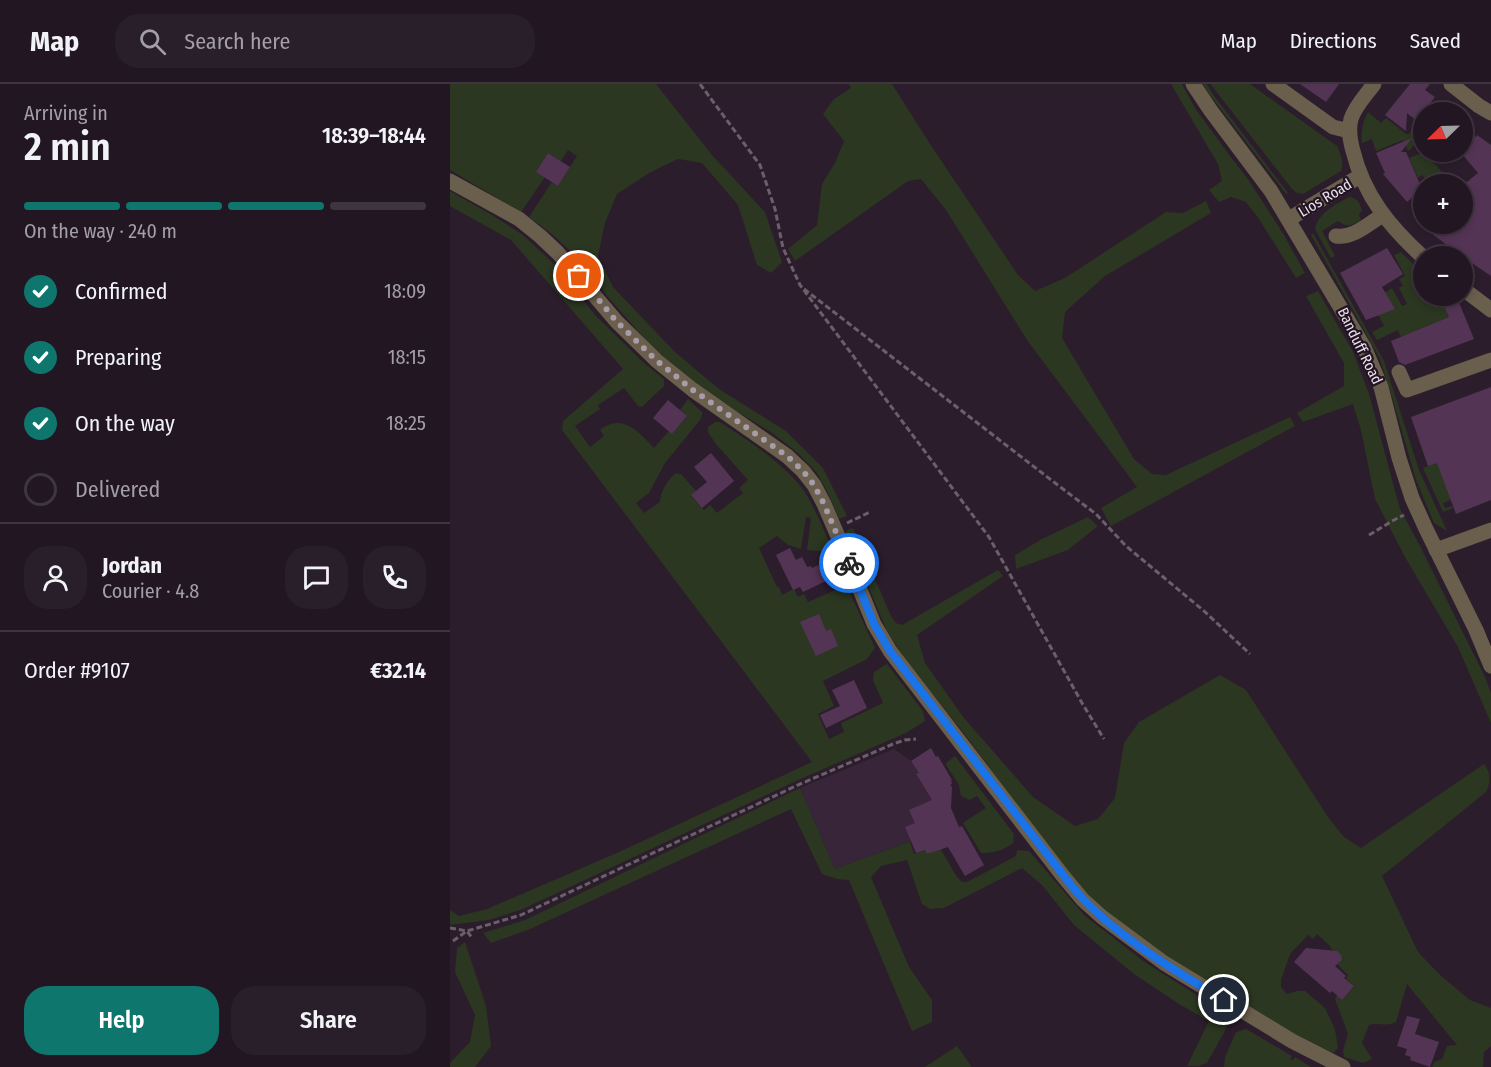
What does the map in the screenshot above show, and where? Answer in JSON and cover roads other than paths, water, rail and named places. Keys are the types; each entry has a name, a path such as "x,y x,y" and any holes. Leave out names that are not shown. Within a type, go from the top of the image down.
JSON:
{"street":[{"name":"Banduff Road","path":"1193,84 1271,191 1364,346 1386,407 1405,479 1491,666"},
{"path":"1273,84 1333,127 1349,131 1355,109 1374,84"},
{"path":"1450,84 1491,113"},
{"name":"Lios Road","path":"1349,131 1360,176 1383,215 1413,248"},
{"name":"Lios Road","path":"1289,219 1360,176"},
{"path":"450,181 519,219 540,236 558,253 617,322 657,361 693,390 787,456 803,471 824,504 874,624 890,651 1083,900 1164,963 1292,1041 1342,1067"},
{"path":"1336,236 1351,235 1383,215"},
{"path":"1473,296 1491,310"},
{"path":"1399,372 1407,390 1491,360"},
{"path":"1436,549 1491,530"}]}
